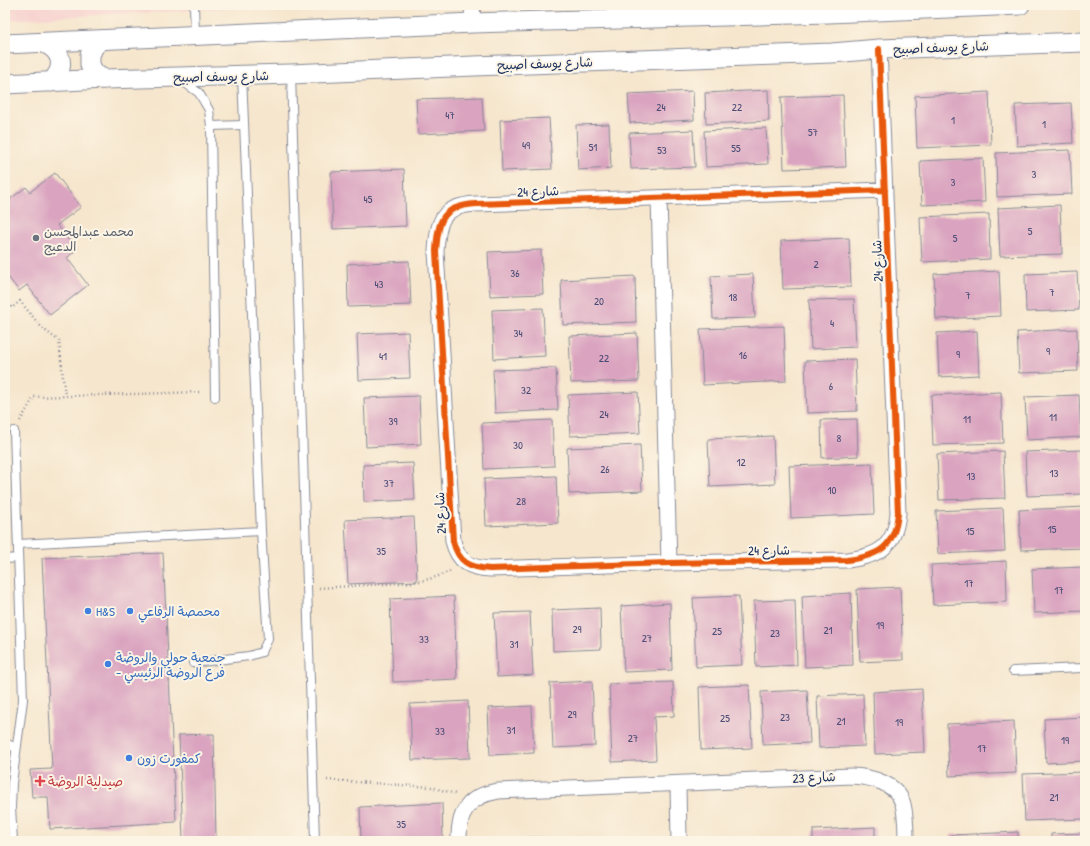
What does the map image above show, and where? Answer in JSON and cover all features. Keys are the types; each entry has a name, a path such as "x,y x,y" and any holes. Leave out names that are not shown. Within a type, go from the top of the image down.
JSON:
{"street":[{"path":"5,44 195,36 472,14 829,13 1020,5"},
{"path":"102,40 94,46 90,55 90,65 95,74 104,79"},
{"name":"شارع يوسف اصبيح","path":"5,84 1085,42"},
{"path":"44,43 52,46 58,52 61,60 59,72 51,82"},
{"name":"شارع 24","path":"879,49 885,190 898,513 896,531 888,544 876,552 860,558 847,560 669,563 490,569 476,568 463,561 457,552 453,541 436,251 438,230 444,215 454,208 468,204 885,190"},
{"path":"659,198 669,563"},
{"name":"شارع 23","path":"470,803 483,795 498,791 852,776 874,779 887,785 899,796 904,812 906,841"},
{"path":"678,784 679,841"},
{"path":"459,841 460,823 465,809 470,803"}],"lane":[{"path":"194,5 195,36"},
{"path":"291,74 315,841"},
{"path":"193,662 249,656 262,652 268,639 261,531 242,75"},
{"path":"177,77 199,93 209,110 211,126 215,397"},
{"path":"211,126 244,125"},
{"path":"13,841 11,807 16,748 23,700 14,431"},
{"path":"18,544 261,531"},
{"path":"5,559 18,558"},
{"path":"1013,671 1084,668"},
{"path":"5,743 16,748"}],"path":[{"path":"5,301 12,308 20,301 42,328 59,340 65,396"},
{"path":"14,431 34,397 204,392"},
{"path":"307,589 428,580 452,570 463,561"},
{"path":"313,779 431,787 454,793 470,803"}],"shaded area":[{"path":"5,5 286,5 5,20"}],"building":[{"path":"768,90 769,121 706,124 705,93"},
{"path":"693,91 694,120 630,123 628,94"},
{"path":"989,92 991,145 917,148 915,96"},
{"path":"843,95 846,167 784,169 781,97"},
{"path":"482,97 484,131 418,134 416,99"},
{"path":"1071,103 1073,143 1017,146 1015,105"},
{"path":"549,118 552,169 502,171 500,120"},
{"path":"609,124 611,168 578,170 576,125"},
{"path":"766,128 768,164 706,167 704,131"},
{"path":"693,130 695,167 631,169 629,133"},
{"path":"1070,150 1072,194 997,197 996,153"},
{"path":"983,158 985,202 922,205 920,161"},
{"path":"404,169 406,226 333,229 331,172"},
{"name":"محمد عبدالمحسن الدعيج","path":"55,173 81,207 57,225 76,250 67,258 88,285 50,315 27,285 19,291 5,273 5,203 26,187 30,192"},
{"path":"1060,205 1062,254 1000,256 998,208"},
{"path":"989,214 990,259 922,262 920,217"},
{"path":"849,238 851,287 783,289 781,241"},
{"path":"541,250 543,294 490,296 488,252"},
{"path":"409,261 411,305 348,307 347,264"},
{"path":"999,271 1001,316 936,319 934,274"},
{"path":"1077,272 1079,310 1026,312 1025,274"},
{"path":"753,274 755,318 713,319 711,276"},
{"path":"635,276 636,322 563,325 561,280"},
{"path":"854,299 856,347 811,349 809,300"},
{"path":"543,308 545,356 494,359 492,310"},
{"path":"784,326 786,381 703,385 700,329"},
{"path":"1077,329 1078,371 1019,373 1017,332"},
{"path":"977,331 979,375 939,377 937,333"},
{"path":"408,332 410,378 359,380 357,334"},
{"path":"637,333 639,381 571,383 569,336"},
{"path":"855,359 857,411 807,413 805,361"},
{"path":"556,368 558,410 495,413 493,370"},
{"path":"638,392 640,433 570,436 568,395"},
{"path":"1001,392 1003,443 933,445 931,395"},
{"path":"1079,395 1081,437 1027,440 1025,397"},
{"path":"419,396 421,444 366,447 364,398"},
{"path":"857,419 858,456 822,458 821,420"},
{"path":"552,420 554,466 484,469 482,423"},
{"path":"773,436 775,484 710,487 708,439"},
{"path":"640,445 642,491 569,494 567,448"},
{"path":"1082,450 1083,494 1027,496 1025,452"},
{"path":"1003,451 1005,498 939,500 937,454"},
{"path":"413,463 415,500 364,502 363,465"},
{"path":"872,463 874,514 791,518 789,466"},
{"path":"556,476 558,523 486,526 484,479"},
{"path":"1085,507 1085,548 1021,550 1019,510"},
{"path":"1003,508 1005,551 938,554 936,511"},
{"path":"414,517 417,581 348,584 345,520"},
{"name":"جمعية حولي والروضة - فرع الروضة الرئيسي","path":"163,553 176,822 50,829 48,797 32,797 30,770 52,769 42,558"},
{"path":"1006,561 1007,602 933,605 931,565"},
{"path":"1085,567 1085,611 1034,613 1032,569"},
{"path":"900,587 903,660 860,662 857,589"},
{"path":"851,593 853,665 805,667 802,596"},
{"path":"454,596 457,679 393,682 390,599"},
{"path":"739,596 742,665 696,667 693,598"},
{"path":"795,600 797,665 756,667 754,601"},
{"path":"670,603 672,670 624,672 621,606"},
{"path":"600,608 601,649 553,651 552,610"},
{"path":"530,612 533,675 497,677 494,613"},
{"path":"592,681 595,746 553,748 550,683"},
{"path":"673,682 674,716 654,717 656,760 612,762 609,684"},
{"path":"749,685 752,748 701,750 699,687"},
{"path":"922,689 925,752 875,754 873,692"},
{"path":"807,690 810,743 763,745 761,692"},
{"path":"863,694 865,746 819,748 817,696"},
{"path":"468,701 470,758 412,760 410,704"},
{"path":"532,706 534,753 490,755 488,708"},
{"path":"1085,717 1085,761 1046,763 1044,719"},
{"path":"1014,721 1016,773 949,776 947,724"},
{"path":"214,734 216,841 183,841 179,735"},
{"path":"1085,772 1085,819 1025,821 1023,774"},
{"path":"442,803 443,841 361,841 360,807"},
{"path":"875,827 875,841 813,841 813,830"},
{"path":"1018,832 1018,841 951,841 951,835"},
{"path":"1085,833 1085,841 1051,841 1051,834"},
{"path":"566,838 566,841 523,841 523,840"}],"cycle path":[{"path":"879,49 898,513 896,525 889,542 883,548 868,556 847,560 669,563 490,569 476,567 462,559 458,554 453,541 436,251 438,231 444,217 449,212 465,205 476,204 885,190"}],"place":[{"name":"محمد عبدالمحسن الدعيج","path":"36,238"},
{"name":"H&S","path":"88,611"},
{"name":"محمصة الرفاعي","path":"130,611"},
{"name":"جمعية حولي والروضة - فرع الروضة الرئيسي","path":"108,664"},
{"name":"كمفورت زون","path":"129,758"},
{"name":"صيدلية الروضة","path":"40,781"}]}
